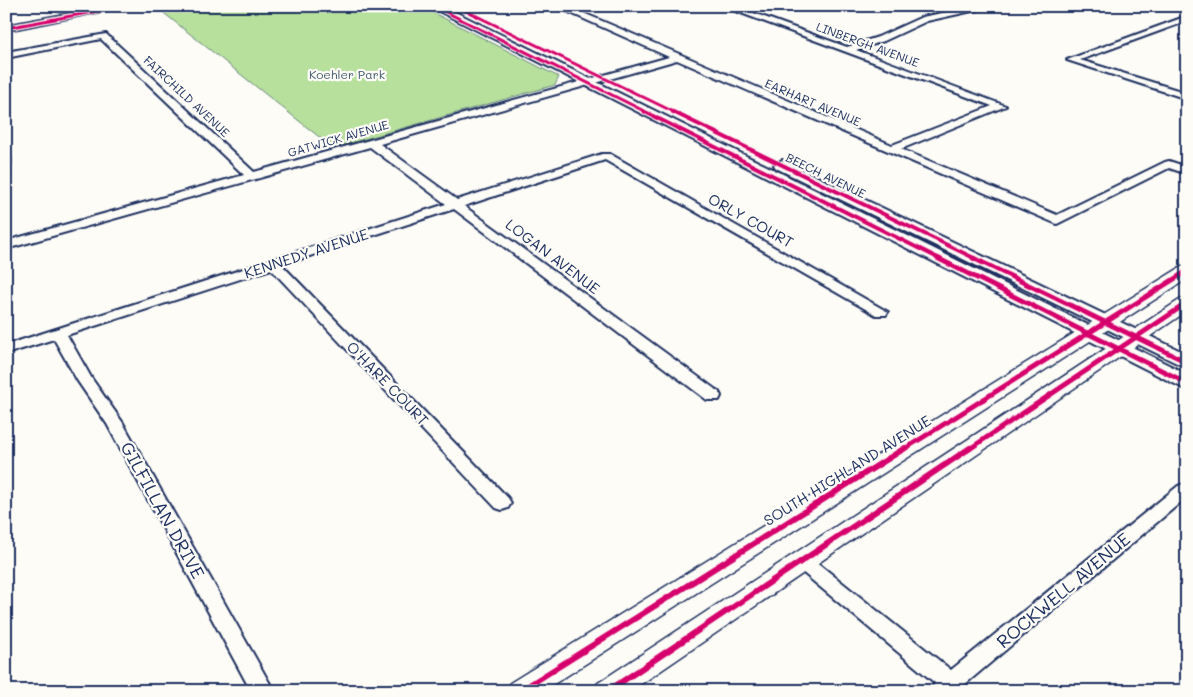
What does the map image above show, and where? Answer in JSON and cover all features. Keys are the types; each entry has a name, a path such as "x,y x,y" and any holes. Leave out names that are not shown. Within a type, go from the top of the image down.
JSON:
{"main road":[{"name":"BEECH AVENUE","path":"434,6 586,83 1095,328 1126,342 1187,362"},
{"name":"BEECH AVENUE","path":"456,6 604,78 1095,328"},
{"name":"BEECH AVENUE","path":"1126,342 1187,383"}],"street":[{"path":"6,26 108,6"},
{"path":"6,26 125,6"},
{"name":"EARHART AVENUE","path":"560,6 1057,220 1169,164 1187,170"},
{"path":"573,12 598,6"},
{"name":"LINBERGH AVENUE","path":"726,6 1001,106 891,149"},
{"path":"847,50 881,39 916,21 992,6"},
{"path":"1187,18 1071,60 1187,96"},
{"name":"FAIRCHILD AVENUE","path":"6,55 103,36 252,176"},
{"name":"GATWICK AVENUE","path":"6,245 678,58"},
{"name":"LOGAN AVENUE","path":"372,142 713,396"},
{"name":"KENNEDY AVENUE","path":"6,350 606,156"},
{"name":"ORLY COURT","path":"606,156 881,312"},
{"name":"O'HARE COURT","path":"274,264 502,503"},
{"name":"SOUTH HIGHLAND AVENUE","path":"520,691 1187,271"},
{"path":"608,691 1126,342 1187,304"},
{"name":"GILFILLAN DRIVE","path":"58,333 85,380 115,423 263,691"},
{"name":"ROCKWELL AVENUE","path":"946,687 1185,491"},
{"path":"802,561 946,687"}],"green space":[{"name":"Koehler Park","path":"155,6 420,6 559,77 555,85 333,148"}],"cycle path":[{"path":"6,28 125,6"},
{"path":"434,6 1187,383"},
{"path":"456,6 1187,362"},
{"path":"520,691 1187,271"},
{"path":"608,691 1187,303"}]}
